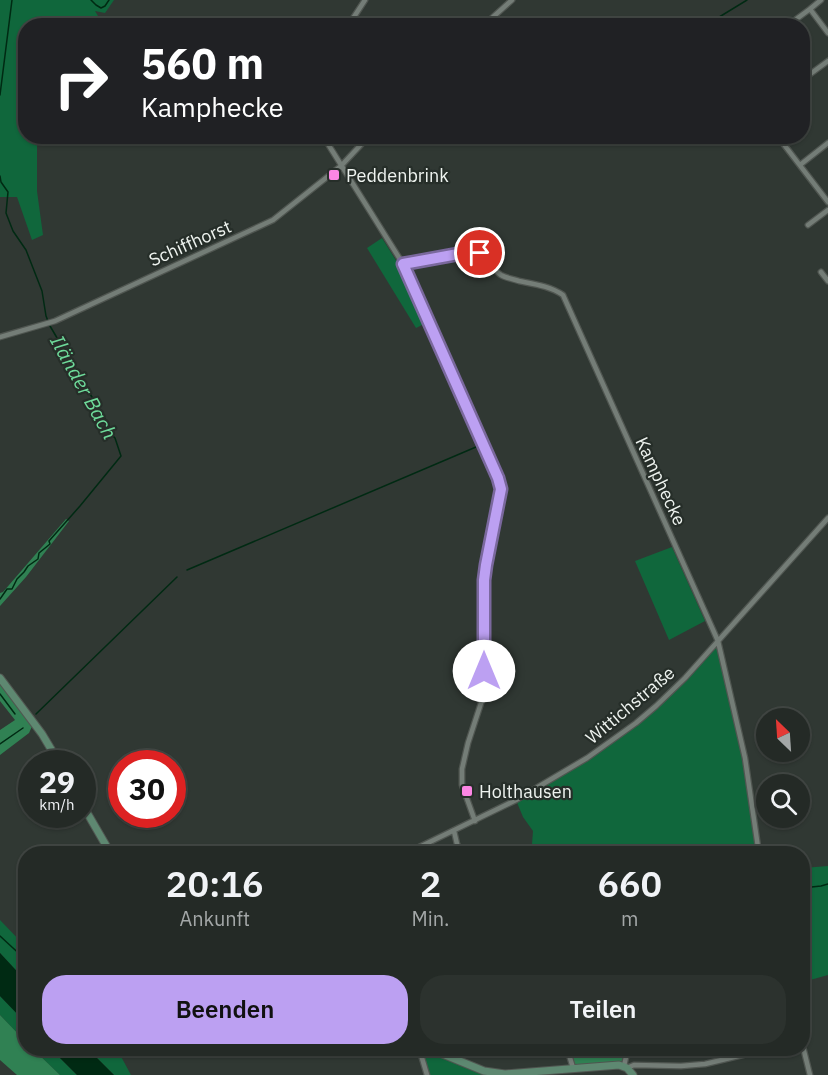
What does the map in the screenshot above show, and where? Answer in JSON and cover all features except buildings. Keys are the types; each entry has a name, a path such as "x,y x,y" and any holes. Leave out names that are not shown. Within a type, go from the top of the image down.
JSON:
{"street":[{"path":"353,18 365,0"},
{"path":"492,18 512,0"},
{"path":"798,18 821,0"},
{"path":"810,9 828,33"},
{"path":"810,74 828,61"},
{"path":"328,144 403,264 501,489 484,580 484,694 462,769 462,784 475,821"},
{"name":"Schiffhorst","path":"0,337 52,322 273,220 341,166 362,144"},
{"path":"784,144 828,202"},
{"path":"800,165 828,144"},
{"path":"808,225 828,210"},
{"name":"Kamphecke","path":"403,264 476,252 489,258 497,272 504,277 548,287 563,295 718,641 745,758 758,846"},
{"path":"821,272 828,281"},
{"name":"Wittichstraße","path":"422,846 525,794 611,742 656,706 685,678 828,518"},
{"path":"0,678 52,750"},
{"path":"96,828 106,846"},
{"path":"454,831 458,846"},
{"path":"421,1056 427,1075"},
{"path":"449,1056 490,1072 505,1074 619,1065 625,1067 633,1075"},
{"path":"569,1056 573,1068"},
{"path":"625,1067 627,1056"},
{"path":"625,1067 705,1064 738,1056"},
{"path":"805,1056 810,1075"}],"shaded area":[{"path":"0,0 114,0 105,13 95,11 98,16 96,18 18,18 18,144 37,144 37,191 43,235 32,240 17,197 0,197"},
{"path":"382,238 397,262 424,324 416,328 367,248"},
{"path":"672,547 705,621 669,640 635,561"},
{"path":"718,641 745,758 758,846 532,846 533,831 523,817 516,800 587,758 656,706"},
{"path":"828,866 828,975 810,980 810,867"},
{"path":"0,920 18,939 18,972 0,953"},
{"path":"0,953 18,972 18,1015 0,996"},
{"path":"0,996 18,1015 18,1034 0,1015"},
{"path":"40,1056 58,1056 77,1075 60,1075"},
{"path":"58,1056 95,1056 114,1075 77,1075"},
{"path":"95,1056 121,1056 131,1075 114,1075"},
{"path":"421,1056 448,1056 490,1072 527,1075 428,1075"}],"green space":[{"path":"66,519 69,521 26,577 0,606 0,593"},
{"path":"0,683 34,722 29,733 0,755 0,730 15,720 0,701"},
{"path":"0,1015 18,1034 18,1056 40,1056 60,1075 17,1075 0,1060"},
{"path":"569,1056 626,1056 624,1066 573,1068"}],"waterway":[{"path":"0,95 12,0"},
{"path":"91,0 101,8 109,0"},
{"path":"718,18 747,0"},
{"name":"Iländer Bach","path":"0,176 8,192 6,213 13,231 26,250 42,291 50,326 109,426 121,456 49,541 50,544 39,553 38,559 28,566 12,589 7,589 0,599"},
{"path":"187,570 476,447"},
{"path":"36,714 177,577"},
{"name":"Iländer Bach","path":"0,694 15,714"},
{"name":"Iländer Bach","path":"0,744 23,728"},
{"path":"810,887 828,884"},
{"name":"Iländer Bach","path":"0,936 18,953"}],"place":[{"name":"Peddenbrink","path":"334,175"},
{"name":"Holthausen","path":"467,791"}],"route":[{"path":"480,253 469,252 403,264 501,489 484,580 484,671"}]}
